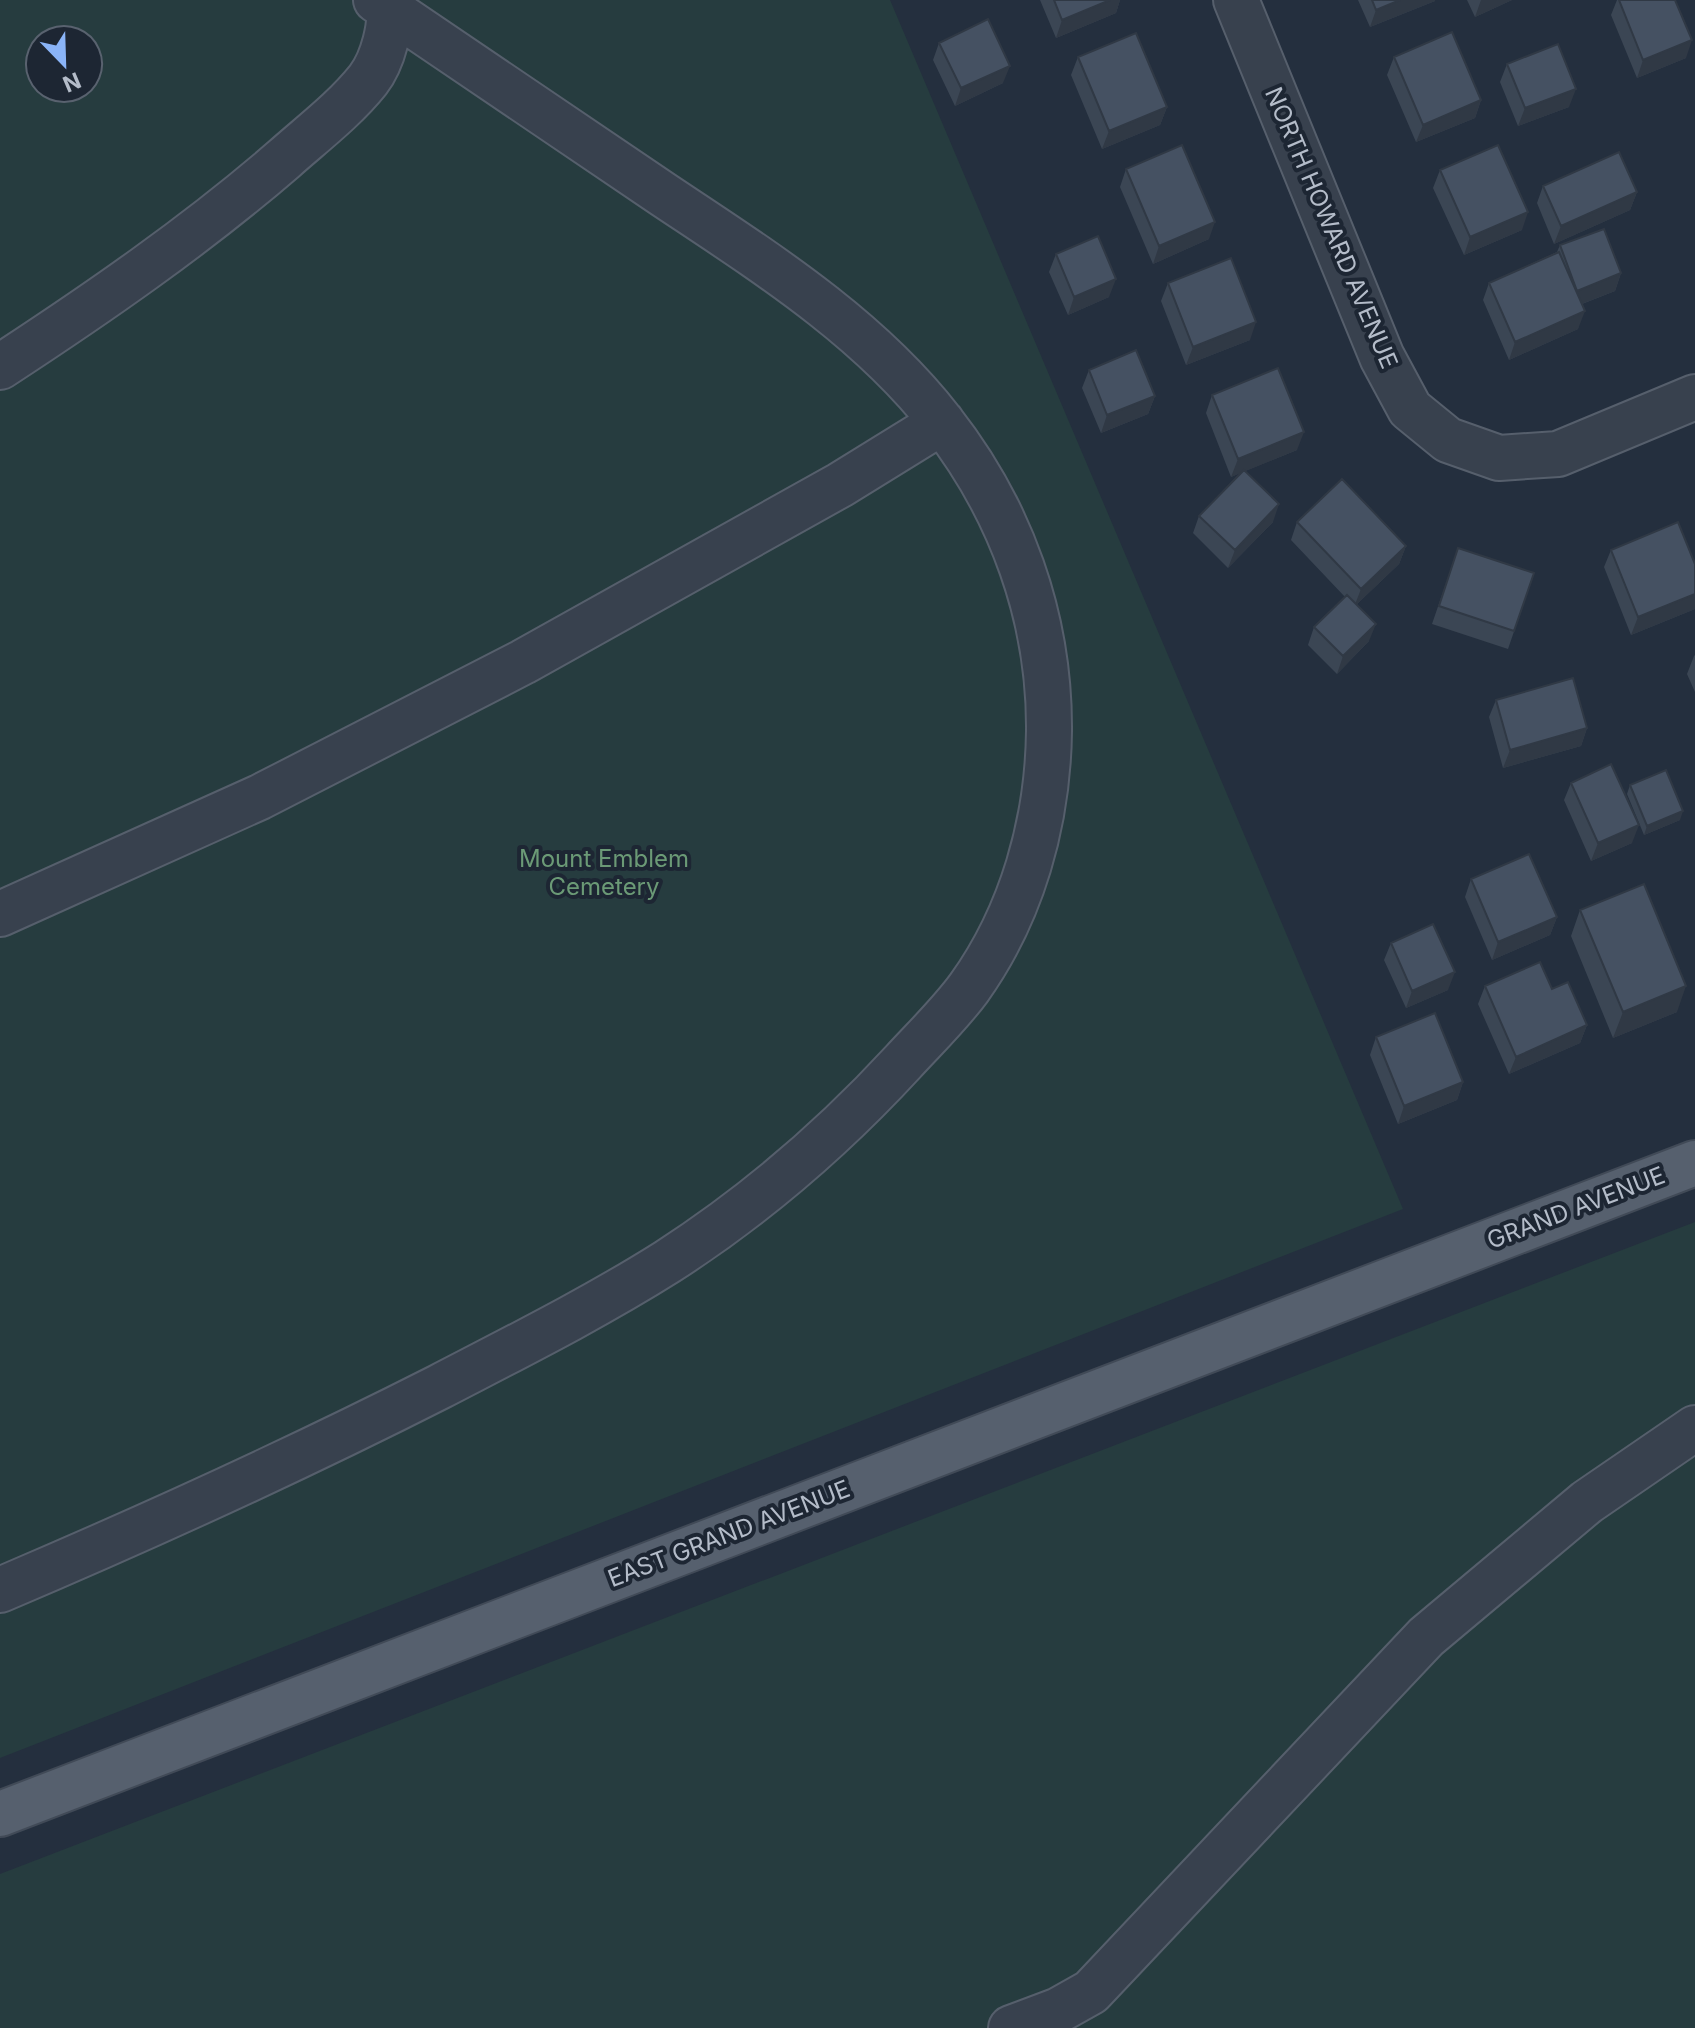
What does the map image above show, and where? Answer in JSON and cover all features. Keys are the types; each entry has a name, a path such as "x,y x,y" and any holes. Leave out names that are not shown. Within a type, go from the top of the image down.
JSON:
{"main road":[{"name":"GRAND AVENUE","path":"1457,1253 1695,1163"},
{"name":"EAST GRAND AVENUE","path":"0,1814 1457,1253"}],"street":[{"name":"NORTH HOWARD AVENUE","path":"1236,0 1382,357 1410,409 1448,440 1499,458 1558,454 1695,397"},
{"path":"0,367 88,310 239,197 332,117 369,78 383,49 384,3"},
{"path":"0,1590 152,1525 347,1434 523,1343 668,1262 788,1174 894,1071 969,987 1019,897 1033,854 1043,804 1048,751 1049,695 1042,642 1031,593 1014,543 982,483 942,422 892,366 851,328 785,276 384,3"},
{"path":"0,914 260,797 523,662 840,485 942,422"},
{"path":"1011,2028 1059,2010 1091,1992 1426,1637 1587,1502 1695,1428"}],"green space":[{"name":"Mount Emblem Cemetery","path":"0,0 890,0 1403,1209 0,1758"},
{"path":"1695,1222 1695,2028 0,2028 0,1874"}],"building":[{"path":"1054,0 1110,0 1062,20"},
{"path":"1372,0 1400,0 1376,10"},
{"path":"1619,0 1675,0 1692,40 1643,60"},
{"path":"988,19 1010,66 961,88 939,43"},
{"path":"1452,32 1481,100 1423,125 1394,57"},
{"path":"1136,33 1167,107 1109,131 1078,57"},
{"path":"1558,44 1576,89 1525,108 1507,64"},
{"path":"1182,145 1215,222 1159,246 1126,169"},
{"path":"1498,145 1528,212 1470,237 1440,170"},
{"path":"1619,152 1637,192 1561,226 1543,186"},
{"path":"1604,229 1621,273 1577,291 1560,245"},
{"path":"1098,236 1116,279 1074,297 1056,254"},
{"path":"1559,252 1585,311 1515,342 1489,283"},
{"path":"1231,258 1256,322 1193,347 1168,283"},
{"path":"1136,350 1155,396 1107,415 1089,370"},
{"path":"1278,368 1304,432 1238,459 1212,395"},
{"path":"1244,470 1279,504 1235,550 1199,516"},
{"path":"1342,479 1406,546 1361,589 1297,522"},
{"path":"1678,522 1695,564 1695,594 1638,617 1611,550"},
{"path":"1458,548 1534,573 1514,631 1439,606"},
{"path":"1347,595 1376,624 1343,656 1314,627"},
{"path":"1573,678 1587,728 1510,750 1496,700"},
{"path":"1611,764 1639,825 1598,843 1571,783"},
{"path":"1666,770 1683,811 1647,826 1630,785"},
{"path":"1529,854 1557,917 1498,942 1471,879"},
{"path":"1644,884 1686,986 1623,1012 1580,910"},
{"path":"1433,924 1455,972 1412,991 1391,943"},
{"path":"1540,962 1552,989 1568,982 1587,1025 1516,1057 1485,986"},
{"path":"1435,1013 1463,1082 1404,1106 1376,1037"}]}
